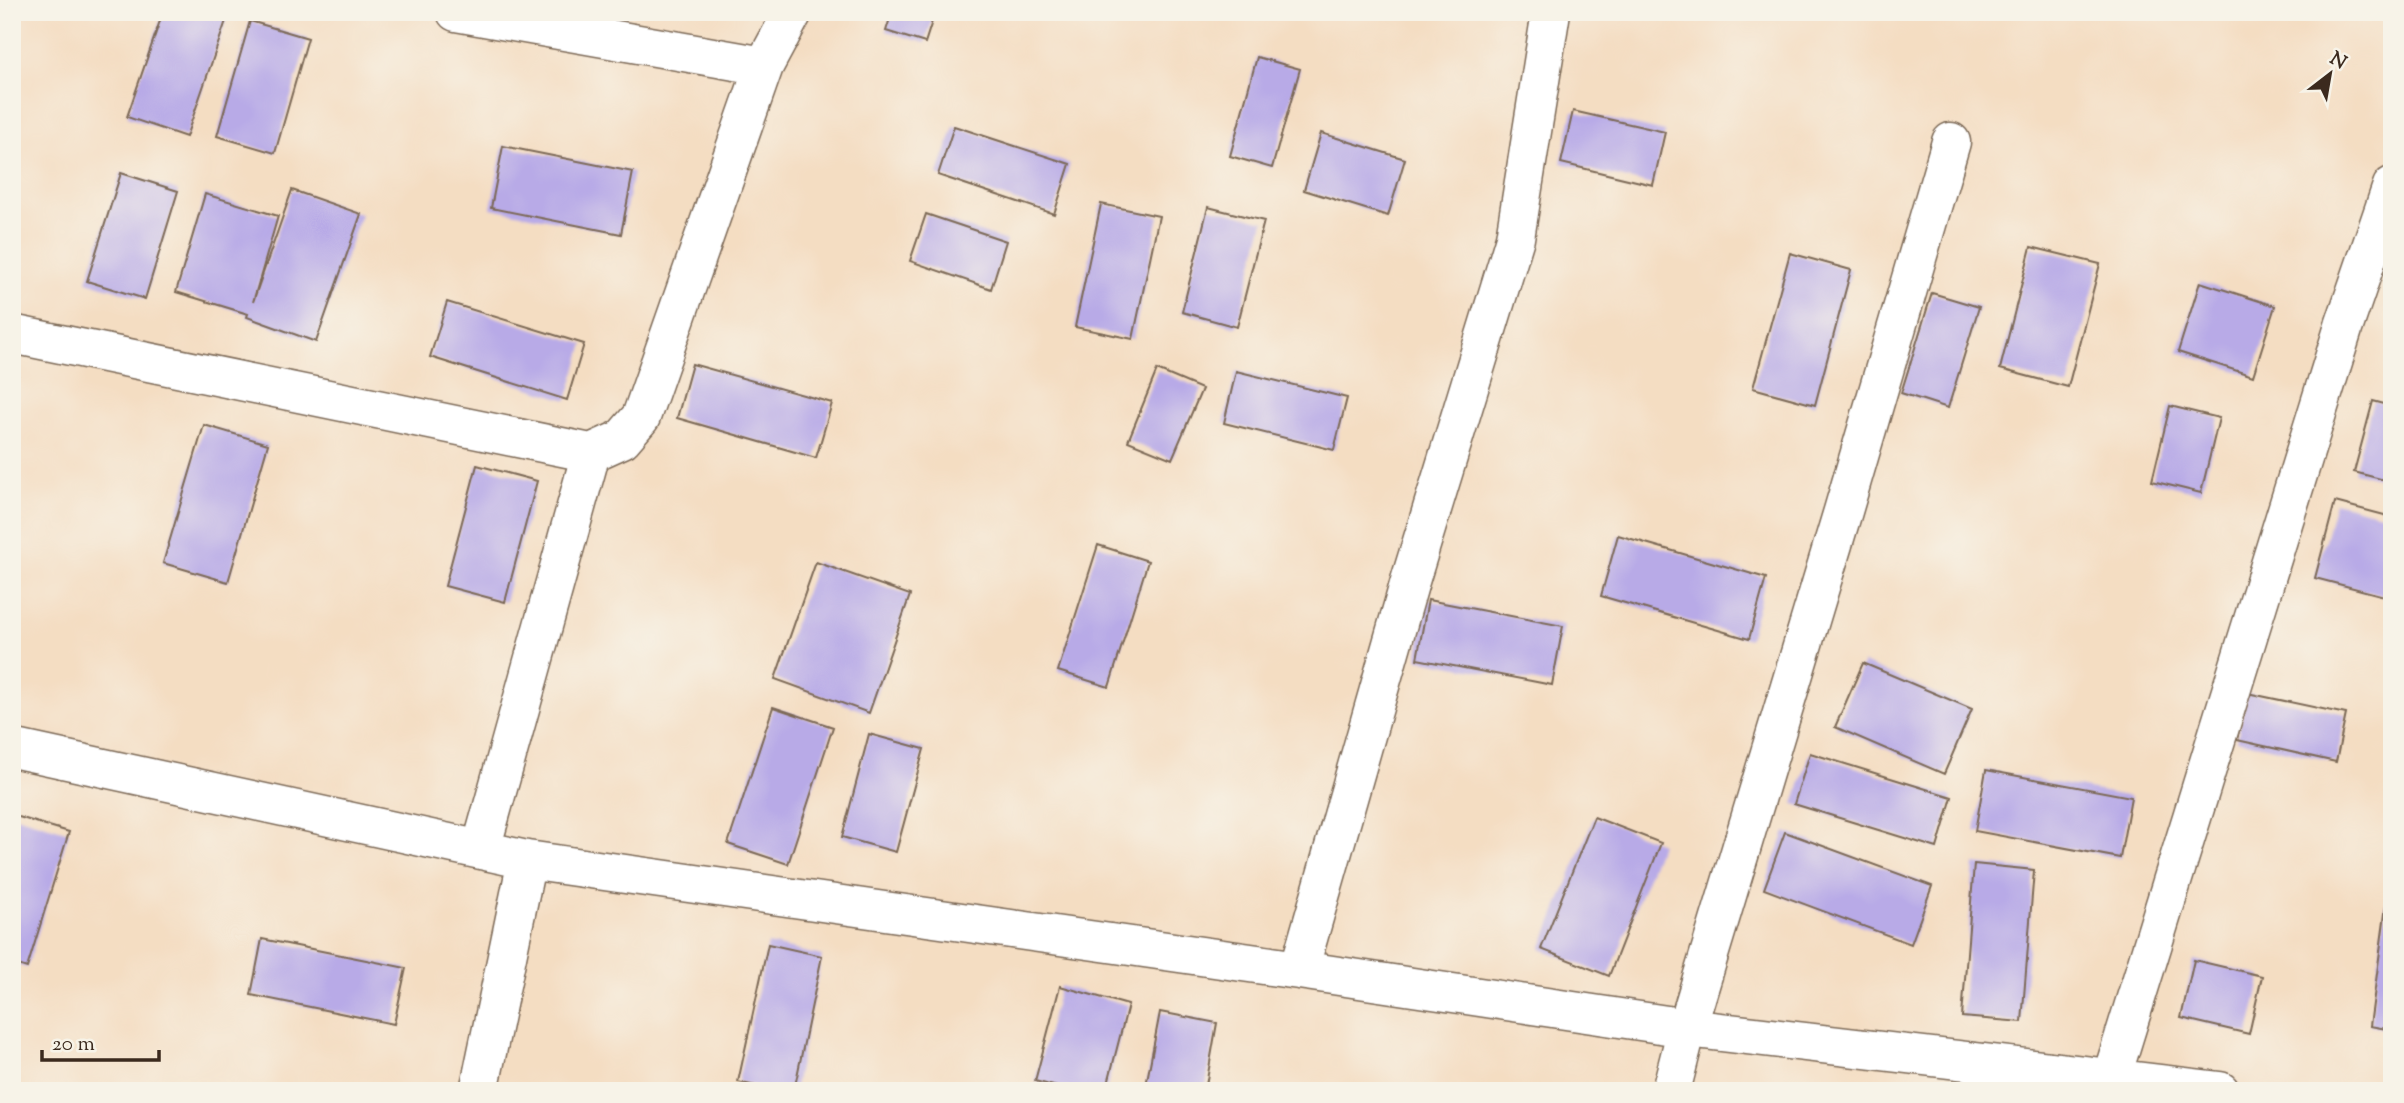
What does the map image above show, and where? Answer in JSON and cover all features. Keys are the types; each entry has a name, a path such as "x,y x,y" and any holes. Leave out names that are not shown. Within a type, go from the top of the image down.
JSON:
{"street":[{"path":"456,12 764,66"},
{"path":"12,334 591,453 622,439 641,417 764,66 793,12"},
{"path":"1299,970 1409,581 1514,238 1551,12"},
{"path":"1671,1091 1687,1028 1951,142"},
{"path":"2111,1079 2344,326 2392,186"},
{"path":"481,849 591,453"},
{"path":"12,748 527,860 1687,1028 2220,1091"},
{"path":"479,1091 527,860"}],"building":[{"path":"163,12 219,12 228,15 186,137 127,117"},
{"path":"892,12 935,12 925,43 886,31"},
{"path":"250,21 308,38 275,153 217,136"},
{"path":"1257,57 1300,69 1272,168 1230,156"},
{"path":"1573,111 1665,132 1653,185 1561,163"},
{"path":"954,126 1070,164 1054,214 938,175"},
{"path":"1321,133 1405,159 1388,216 1304,190"},
{"path":"503,146 633,172 621,234 491,208"},
{"path":"121,173 178,191 145,299 87,281"},
{"path":"292,190 361,214 316,342 247,317 248,314 176,292 205,194 278,216 253,302"},
{"path":"1101,204 1159,216 1133,339 1075,327"},
{"path":"1208,207 1264,221 1237,327 1182,312"},
{"path":"926,214 1006,241 991,289 910,261"},
{"path":"2031,247 2100,264 2068,387 2000,369"},
{"path":"1790,253 1851,270 1815,405 1753,388"},
{"path":"2200,282 2275,306 2253,376 2178,352"},
{"path":"1932,293 1979,307 1948,408 1901,393"},
{"path":"447,302 584,344 567,400 430,357"},
{"path":"692,364 832,403 816,458 677,418"},
{"path":"1157,370 1202,389 1172,459 1128,441"},
{"path":"1236,371 1347,398 1334,450 1224,423"},
{"path":"12,374 18,376 13,391 12,391"},
{"path":"2373,401 2392,406 2392,482 2354,472"},
{"path":"2170,406 2219,418 2201,493 2152,481"},
{"path":"204,425 268,444 228,582 163,563"},
{"path":"477,465 537,481 505,602 445,586"},
{"path":"2335,502 2392,517 2392,598 2315,578"},
{"path":"1618,535 1766,578 1749,639 1601,596"},
{"path":"1098,545 1148,561 1109,687 1058,671"},
{"path":"816,562 910,595 869,713 775,679"},
{"path":"1428,600 1563,626 1552,685 1417,659"},
{"path":"1863,663 1972,709 1944,774 1835,727"},
{"path":"2247,693 2346,714 2336,762 2237,740"},
{"path":"773,707 833,727 788,864 728,844"},
{"path":"869,734 924,749 896,852 842,837"},
{"path":"1810,753 1952,797 1937,848 1794,804"},
{"path":"1986,770 2131,797 2120,858 1975,831"},
{"path":"12,815 69,832 27,968 12,963"},
{"path":"1594,817 1661,843 1609,976 1541,949"},
{"path":"1785,832 1932,886 1911,944 1764,889"},
{"path":"1974,864 2034,870 2022,1022 1962,1017"},
{"path":"2388,891 2392,892 2392,1030 2370,1026"},
{"path":"262,939 406,968 394,1024 251,995"},
{"path":"768,944 822,956 794,1091 777,1091 738,1082"},
{"path":"2194,960 2262,976 2249,1034 2181,1018"},
{"path":"1060,986 1128,1005 1106,1091 1072,1091 1035,1081"},
{"path":"1160,1012 1217,1023 1205,1091 1145,1091"}]}
